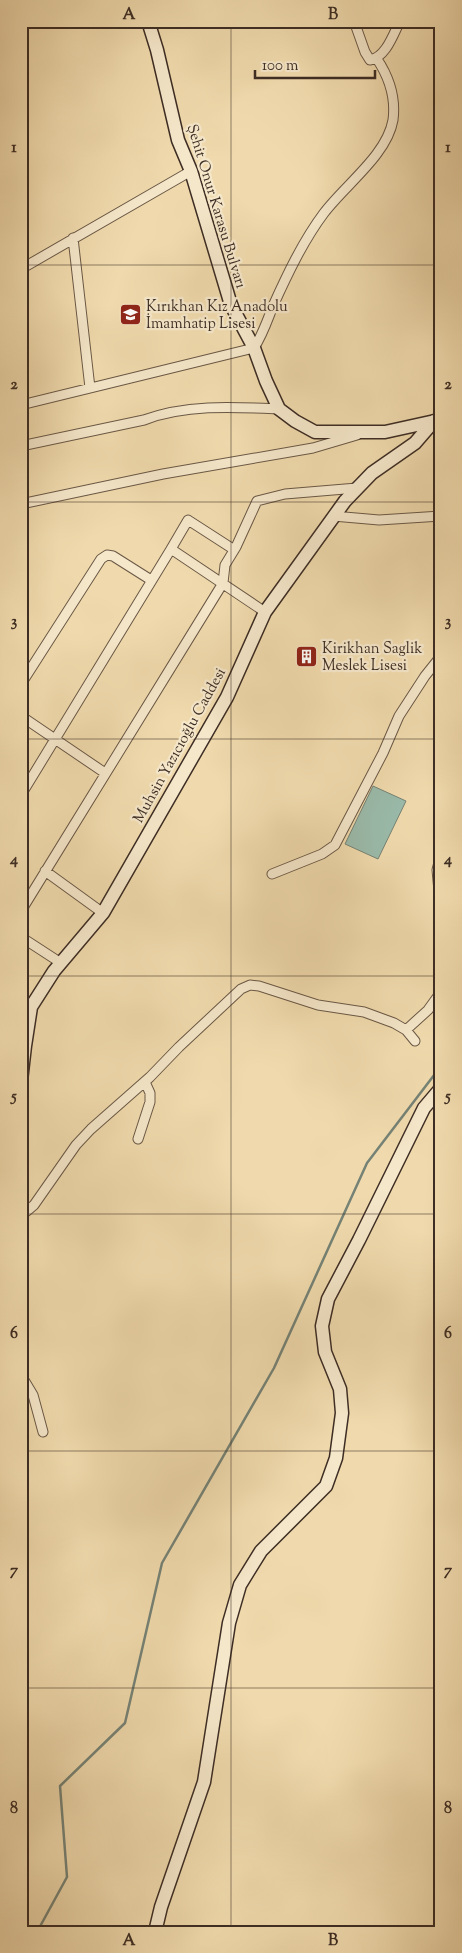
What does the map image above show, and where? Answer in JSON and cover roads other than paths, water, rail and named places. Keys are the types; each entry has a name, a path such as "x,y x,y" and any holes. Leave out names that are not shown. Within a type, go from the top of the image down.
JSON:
{"street":[{"name":"Şehit Onur Karasu Bulvarı","path":"148,21 157,50 178,140 191,171 231,305 254,348 266,381 279,408 295,421 314,432 384,432 437,420"},
{"path":"354,21 365,52 370,60 377,58 384,52 400,21"},
{"path":"21,406 254,348 265,329 292,265 323,214 384,144 392,121 393,100 387,75 377,58"},
{"path":"21,269 191,171"},
{"path":"73,238 90,388"},
{"path":"21,446 144,420 161,413 230,407 279,408"},
{"name":"Muhsin Yazıcıoğlu Caddesi","path":"31,1007 61,963 103,913 227,698 265,612 333,516 357,488 372,473 415,443 437,420"},
{"path":"21,504 162,474 314,448 366,432"},
{"path":"21,911 222,583 226,565 257,501 285,494 357,488"},
{"path":"333,516 379,520 441,516"},
{"path":"21,795 188,520 233,549 236,547"},
{"path":"171,549 265,612"},
{"path":"21,684 101,559 108,555 113,556 151,580"},
{"path":"272,874 322,854 335,845 383,753 399,716 424,676 441,656"},
{"path":"21,716 105,773"},
{"path":"441,855 437,870 441,912"},
{"path":"45,871 103,913"},
{"path":"21,937 61,963"},
{"path":"21,1216 34,1205 76,1145 108,1113 117,1108 145,1082 241,989 250,985 259,986 318,1005 364,1012 394,1023 406,1030 415,1041"},
{"path":"406,1030 428,1010 441,992"},
{"path":"21,1019 31,1007"},
{"path":"21,1081 31,1007"},
{"path":"138,1139 150,1102 150,1093 145,1082"},
{"path":"155,1932 161,1907 204,1782 229,1623 240,1585 261,1551 326,1486 336,1458 342,1413 340,1389 325,1352 322,1326 328,1299 424,1108 441,1088"},
{"path":"21,1375 33,1395 43,1432"}],"waterway":[{"path":"37,1932 67,1877 60,1786 125,1723 162,1563 274,1368 367,1163 441,1066"}],"place":[{"name":"Kırıkhan Kız Anadolu İmamhatip Lisesi","path":"130,315"},
{"name":"Kirikhan Saglik Meslek Lisesi","path":"306,657"}]}
